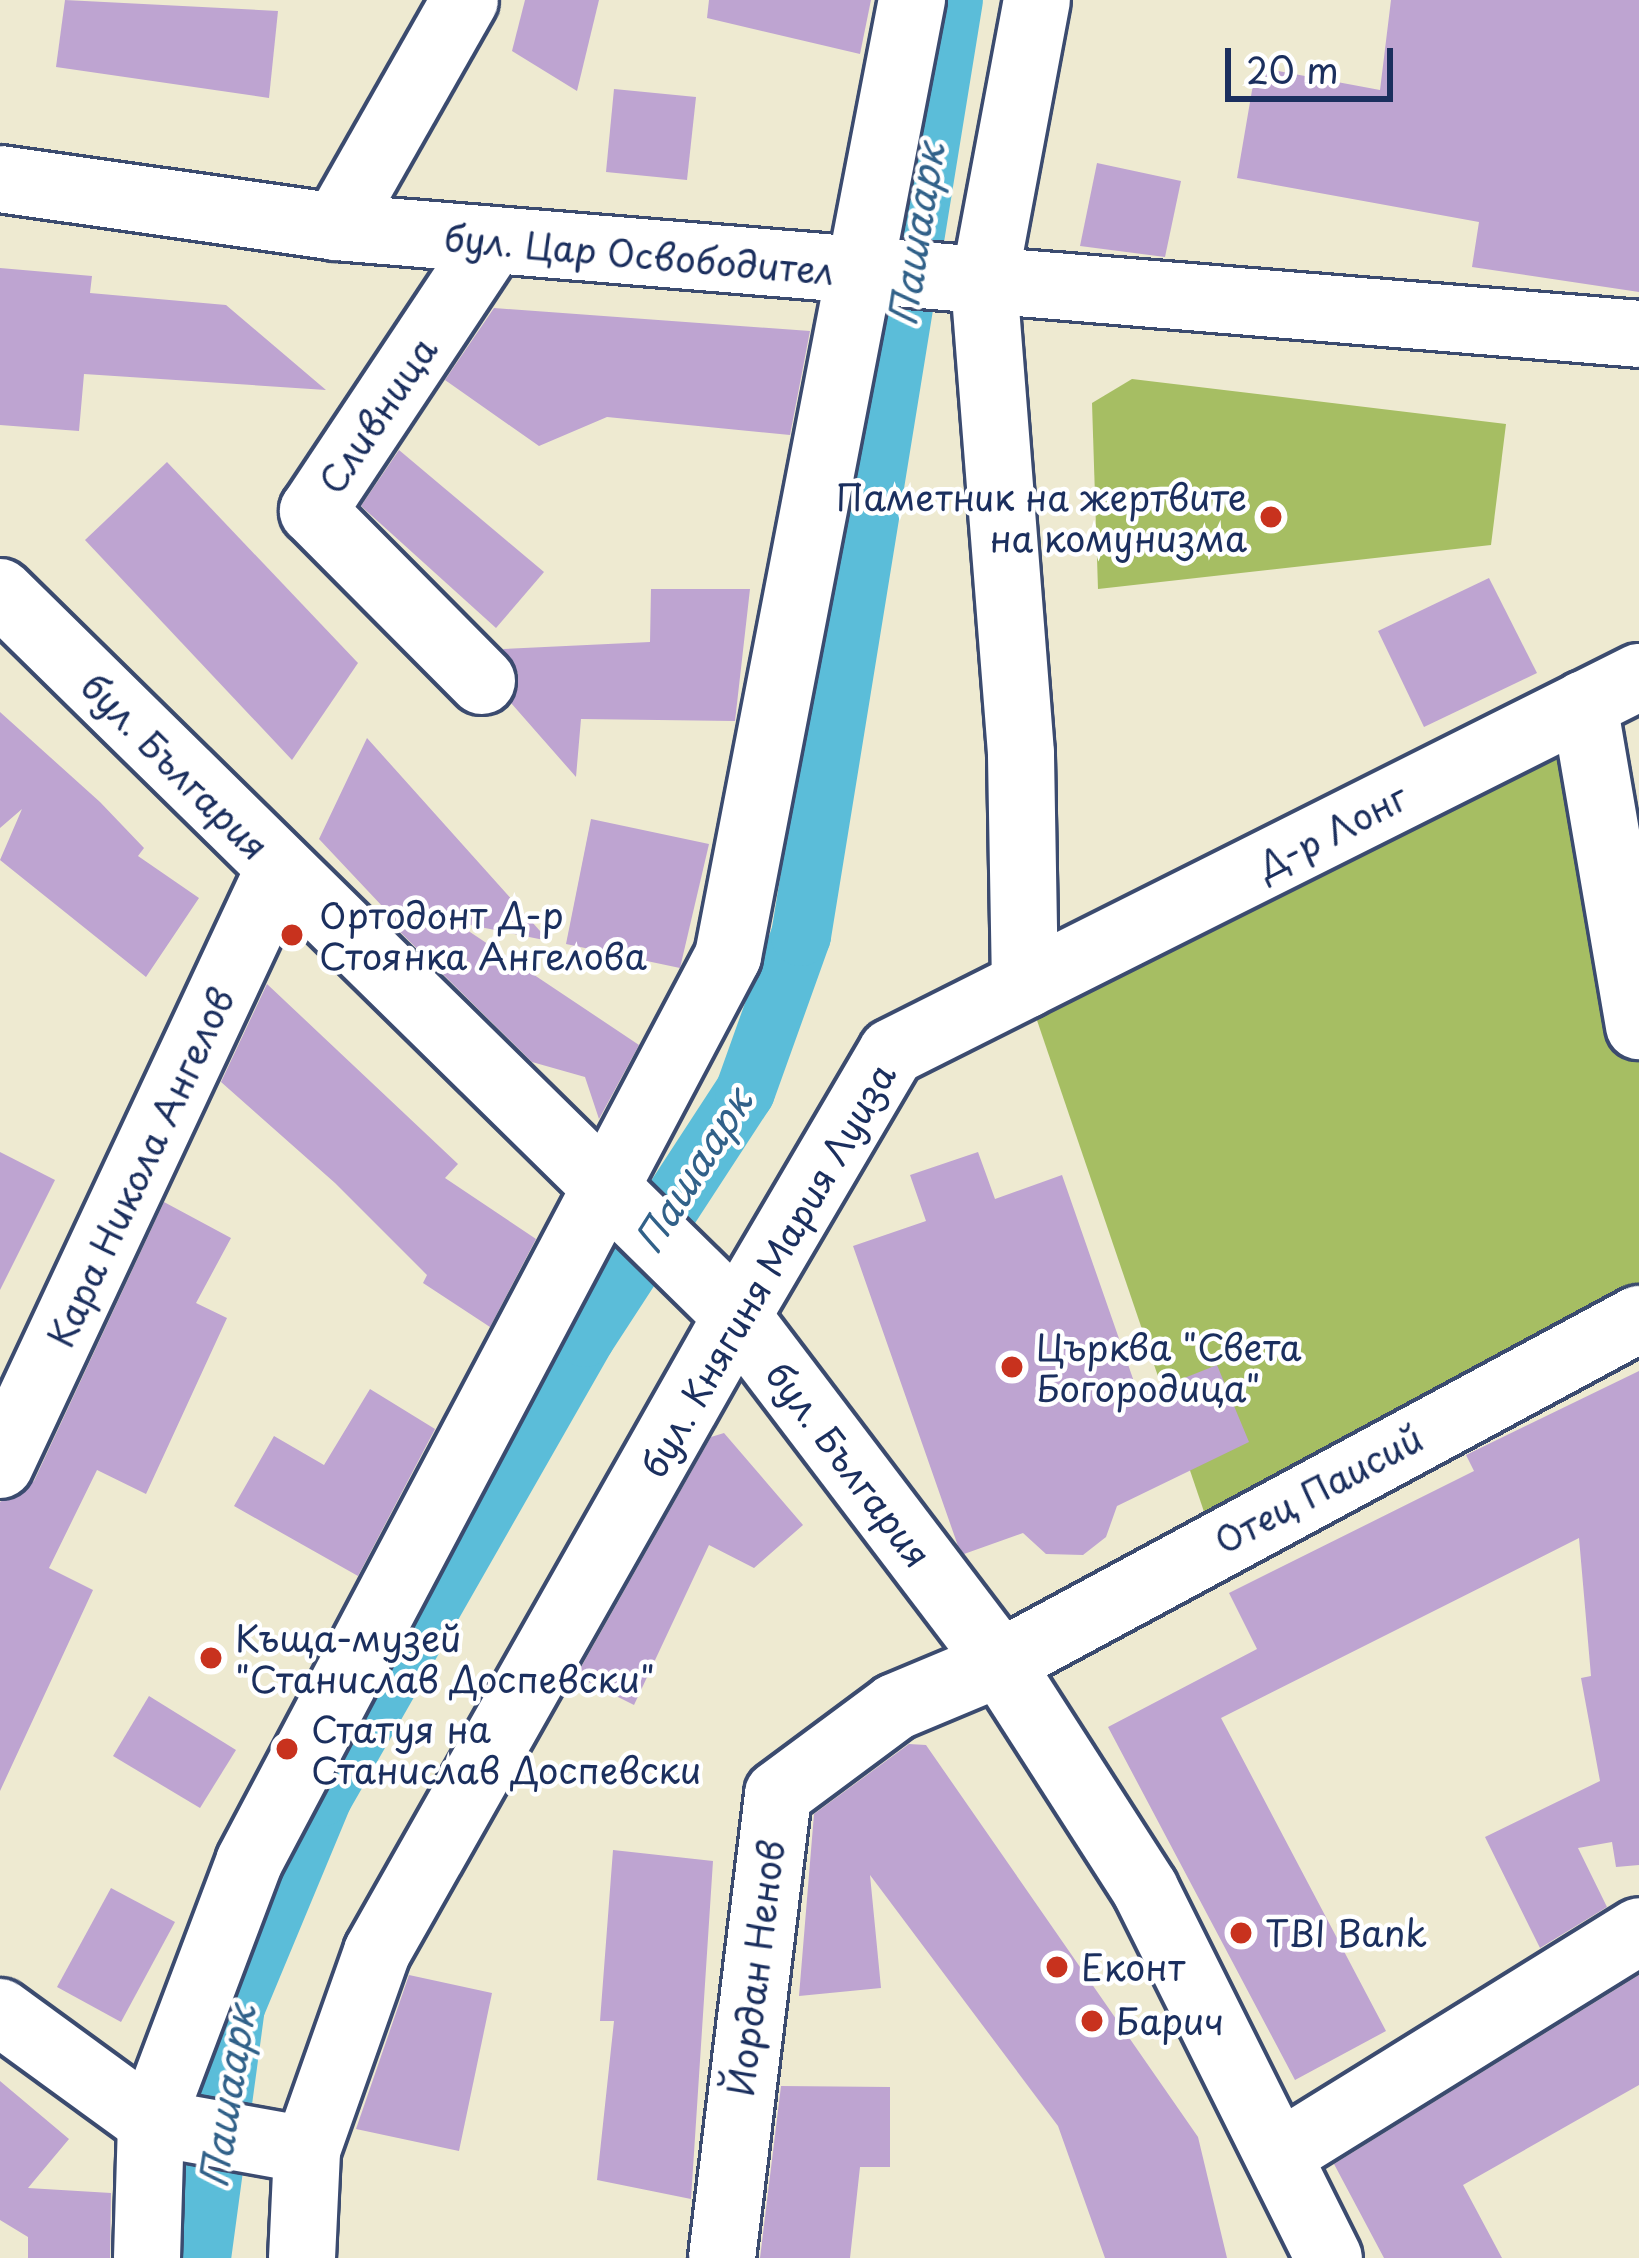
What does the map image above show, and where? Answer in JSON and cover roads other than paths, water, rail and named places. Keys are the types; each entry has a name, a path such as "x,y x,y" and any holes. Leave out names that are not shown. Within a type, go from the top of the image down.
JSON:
{"street":[{"path":"336,227 465,0"},
{"path":"147,2258 166,2125 249,1862 556,1268 616,1200 728,956 912,0"},
{"path":"1025,985 1021,753 984,284 1037,0"},
{"name":"бул. Цар Освободител","path":"0,179 336,227 861,275 1639,334"},
{"name":"Сливница","path":"482,681 314,511 493,240"},
{"name":"бул. България","path":"0,592 721,1301 1000,1663 1145,1889 1283,2152 1328,2258"},
{"path":"1611,691 1639,1026"},
{"name":"Д-р Лонг","path":"1025,985 1611,691"},
{"name":"Кара Никола Ангелов","path":"0,1465 279,869"},
{"name":"бул. Княгиня Мария Луиза","path":"302,2258 286,2146 377,1952 721,1301 892,1052 1025,985"},
{"name":"Отец Паисий","path":"1000,1663 1639,1319"},
{"name":"Йордан Ненов","path":"722,2258 778,1794 895,1707 1000,1663"},
{"path":"1283,2152 1639,1931"},
{"path":"0,2012 166,2125 286,2146"}],"waterway":[{"name":"Пашаарк","path":"201,2258 235,2007 323,1796 585,1337 745,1092 801,936 953,0"}],"place":[{"name":"Паметник на жертвите на комунизма","path":"1271,517"},
{"name":"Ортодонт Д-р Стоянка Ангелова","path":"292,935"},
{"name":"Църква \"Света Богородица\"","path":"1012,1367"},
{"name":"Къща-музей \"Станислав Доспевски\"","path":"211,1658"},
{"name":"Статуя на Станислав Доспевски","path":"287,1749"},
{"name":"TBI Bank","path":"1241,1933"},
{"name":"Еконт","path":"1057,1967"},
{"name":"Барич","path":"1092,2021"}]}
